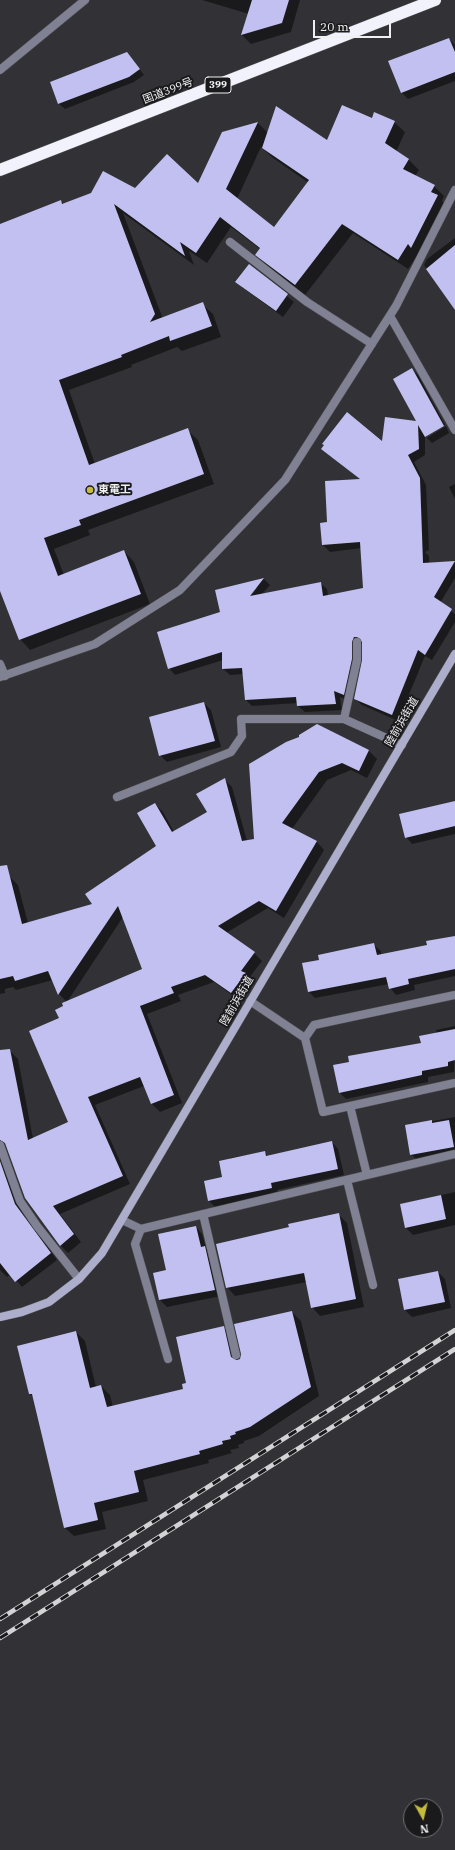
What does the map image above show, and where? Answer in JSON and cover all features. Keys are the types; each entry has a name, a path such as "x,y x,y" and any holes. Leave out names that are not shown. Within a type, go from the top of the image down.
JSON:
{"highway":[{"name":"国道399号","path":"0,170 435,0"}],"street":[{"path":"0,70 85,0"},
{"path":"0,664 2,677 95,644 180,590 284,480 390,316 455,190"},
{"path":"230,242 307,302 372,344"},
{"path":"390,316 455,430"},
{"path":"344,719 357,660 357,642"},
{"name":"陸前浜街道","path":"0,1317 22,1312 49,1302 79,1279 102,1253 455,654"},
{"path":"117,797 231,752 242,736 241,719 344,719 402,745"},
{"path":"305,1038 314,1025 455,995"},
{"path":"250,1001 305,1038 323,1112 455,1083"},
{"path":"350,1106 367,1175"},
{"path":"0,1145 20,1201 37,1226 79,1279"},
{"path":"122,1220 141,1229 455,1154"},
{"path":"347,1180 373,1285"},
{"path":"203,1214 236,1355"},
{"path":"141,1229 136,1244 168,1359"}],"building":[{"path":"252,0 289,0 282,23 241,35"},
{"path":"449,38 455,52 455,72 401,93 388,61"},
{"path":"127,52 140,69 129,77 58,104 50,82"},
{"path":"342,105 372,118 374,112 395,121 385,143 409,159 403,169 435,185 431,192 438,195 411,248 408,244 398,260 342,224 295,285 255,255 260,248 220,217 196,253 180,242 185,256 114,204 155,314 150,322 203,302 212,326 170,341 169,336 121,355 122,357 59,380 89,465 188,428 204,474 79,520 81,525 44,538 58,576 124,550 141,594 19,640 0,591 0,224 61,200 62,204 91,193 103,171 135,188 167,154 198,183 222,132 258,122 226,189 274,227 309,180 262,148 276,106 327,140"},
{"path":"455,245 455,310 426,269"},
{"path":"249,264 288,294 276,311 235,282"},
{"path":"412,368 444,426 425,437 418,425 419,449 408,455 420,478 423,563 455,561 434,597 452,609 425,655 418,650 392,715 354,699 362,660 362,642 357,637 354,637 352,642 352,659 344,695 334,691 336,704 297,706 296,697 245,700 242,668 222,669 222,652 168,669 157,632 220,612 215,590 264,578 250,596 321,582 323,596 363,588 360,542 322,545 320,523 327,522 325,481 360,479 321,449 324,445 322,444 347,412 382,441 385,417 416,421 393,379"},
{"path":"204,702 215,741 159,756 149,717"},
{"path":"317,724 369,750 359,771 342,763 319,772 282,823 317,841 276,911 259,901 218,926 255,952 241,971 246,973 231,993 205,975 171,987 174,993 140,1006 174,1095 151,1104 140,1077 88,1097 123,1176 53,1206 74,1234 60,1246 25,1198 5,1143 0,1140 0,1050 10,1049 28,1140 68,1122 29,1031 59,1018 55,1010 63,1006 62,1003 142,969 118,906 58,995 48,971 15,981 13,976 0,979 0,866 7,865 22,924 92,904 85,894 156,846 137,813 155,803 172,832 207,812 196,794 225,778 242,841 254,839 249,764 286,742 299,737 299,735"},
{"path":"455,801 455,826 405,838 399,814"},
{"path":"455,936 455,969 408,979 409,984 389,989 386,977 308,992 302,963 319,960 318,955 374,943 377,955 427,945 426,941"},
{"path":"455,1029 455,1060 448,1062 448,1066 422,1071 422,1075 339,1093 333,1065 349,1062 348,1056 421,1043 419,1036"},
{"path":"432,1120 432,1123 449,1120 454,1147 410,1155 405,1125"},
{"path":"332,1141 338,1169 271,1183 272,1188 208,1201 204,1181 222,1177 219,1161 265,1151 266,1156"},
{"path":"0,1161 15,1204 51,1253 15,1282 0,1263"},
{"path":"441,1195 446,1219 405,1228 400,1204"},
{"path":"339,1213 356,1299 311,1308 304,1273 226,1288 216,1244 289,1227 288,1224"},
{"path":"196,1226 201,1247 205,1246 215,1290 159,1300 153,1273 166,1270 158,1234"},
{"path":"438,1271 445,1302 404,1310 398,1279"},
{"path":"292,1311 311,1387 250,1427 235,1432 236,1434 230,1436 231,1439 222,1441 223,1444 199,1451 200,1454 134,1471 139,1492 94,1503 98,1520 64,1528 32,1394 29,1394 17,1346 76,1331 90,1388 101,1385 107,1407 183,1389 182,1384 186,1383 176,1337 224,1326 231,1357 237,1360 240,1359 241,1354 234,1324"}],"railway":[{"path":"0,1619 455,1330"},
{"path":"0,1638 455,1349"}],"place":[{"name":"東電工","path":"90,490"}]}
